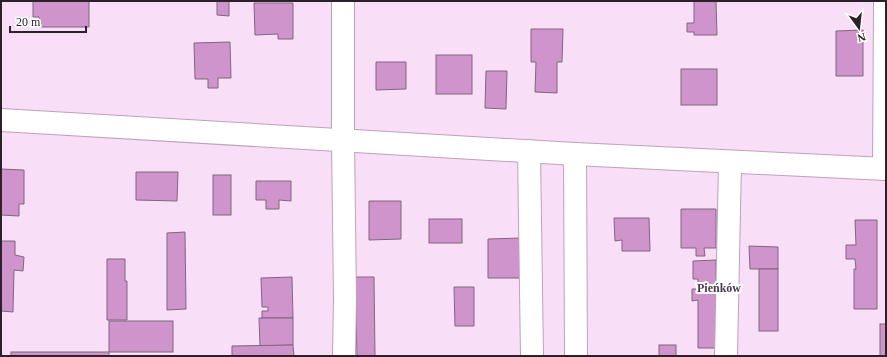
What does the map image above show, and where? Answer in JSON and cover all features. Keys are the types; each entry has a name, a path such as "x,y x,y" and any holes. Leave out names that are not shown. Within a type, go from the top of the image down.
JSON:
{"street":[{"path":"343,1 344,356"},
{"path":"1,120 575,154 885,169 885,1"},
{"path":"529,151 532,356"},
{"path":"575,154 576,356"},
{"path":"726,356 730,162"}],"building":[{"path":"33,1 89,1 89,27 39,27 39,17 33,17"},
{"path":"217,1 229,1 229,16 217,15"},
{"path":"694,1 716,1 717,35 694,35 694,32 687,32 687,23 694,23"},
{"path":"254,3 293,3 293,39 278,39 278,34 255,35"},
{"path":"531,29 563,29 562,62 557,62 557,93 535,92 536,62 531,62"},
{"path":"863,30 863,76 836,76 836,31"},
{"path":"230,42 231,78 218,78 218,88 208,88 208,79 195,79 194,43"},
{"path":"436,55 472,55 472,94 436,94"},
{"path":"376,62 406,62 406,89 376,90"},
{"path":"681,69 717,69 717,105 681,105"},
{"path":"486,71 507,71 506,109 485,108"},
{"path":"1,169 24,170 24,204 19,204 19,216 1,215"},
{"path":"136,172 178,172 177,201 136,200"},
{"path":"213,175 231,175 231,215 213,215"},
{"path":"256,181 291,181 291,201 279,200 279,209 266,209 266,200 256,200"},
{"path":"369,201 401,201 401,239 369,240"},
{"path":"681,209 716,209 716,248 704,248 705,256 696,256 696,248 681,248"},
{"path":"614,218 649,218 650,251 622,251 622,240 615,241"},
{"path":"429,219 462,219 462,243 429,243"},
{"path":"855,220 877,220 877,309 854,309 855,259 846,259 846,245 856,245"},
{"path":"185,232 186,309 167,310 167,233"},
{"path":"522,238 522,278 488,278 488,239"},
{"path":"1,241 15,241 15,255 24,257 23,271 14,270 13,312 1,311"},
{"path":"749,246 778,247 778,269 750,269"},
{"path":"107,259 125,259 125,281 127,281 127,320 107,320"},
{"path":"716,260 716,289 698,289 698,279 693,279 693,261"},
{"path":"759,269 778,269 778,331 759,331"},
{"path":"292,277 293,318 262,318 262,311 268,311 268,307 262,307 261,278"},
{"path":"355,277 374,277 375,356 357,356"},
{"path":"454,287 474,287 474,326 455,326"},
{"path":"692,289 716,289 718,348 698,348 698,300 692,301"},
{"path":"259,318 293,318 293,345 260,346"},
{"path":"109,321 173,321 173,352 109,352"},
{"path":"880,324 886,324 886,356 880,356"},
{"path":"293,345 294,356 232,356 232,346"},
{"path":"659,345 676,345 676,356 659,356"},
{"path":"11,352 109,352 109,356 11,356"}],"district":[{"name":"Pieńków","path":"719,288"}]}
